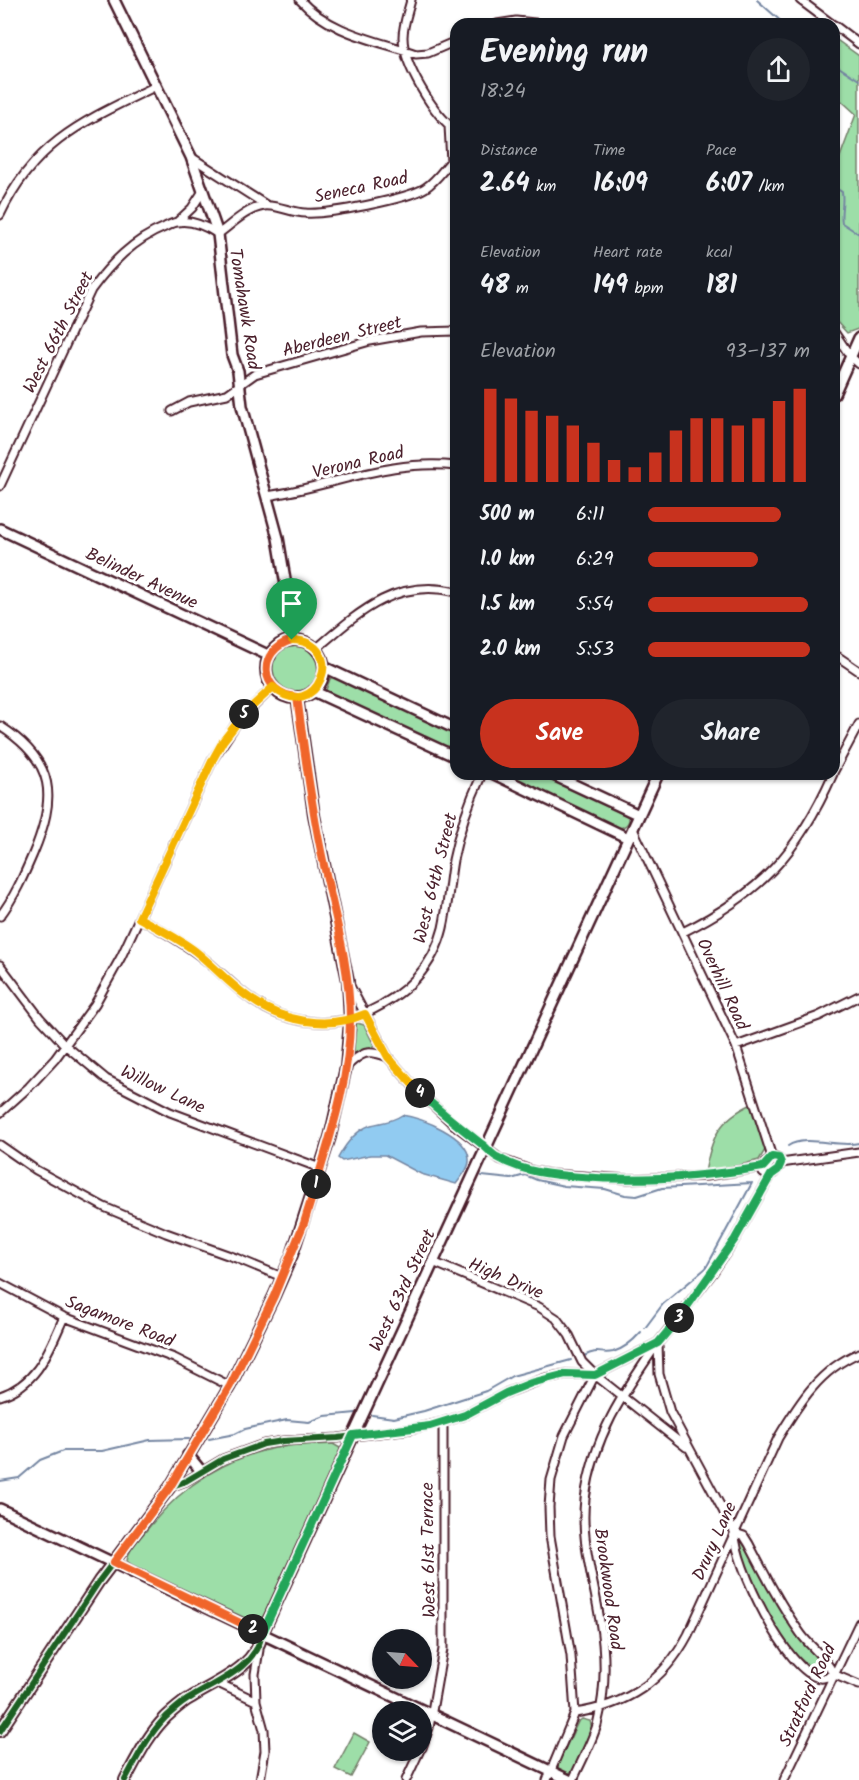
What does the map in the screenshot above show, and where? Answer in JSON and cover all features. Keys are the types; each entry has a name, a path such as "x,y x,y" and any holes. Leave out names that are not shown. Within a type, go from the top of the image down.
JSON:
{"street":[{"name":"Tomahawk Road","path":"114,0 191,157 218,234 232,355 238,371 242,406 284,568 292,640"},
{"path":"300,0 337,28 416,54 450,43"},
{"path":"411,0 403,37 407,60 418,82 450,124"},
{"path":"803,1 824,18"},
{"path":"840,30 859,44"},
{"path":"0,215 17,183 52,143 82,123 156,86"},
{"name":"Seneca Road","path":"191,157 266,206 308,214 389,199 423,189 432,183 450,163"},
{"name":"West 66th Street","path":"0,486 91,291 102,274 125,251 154,231 177,222 192,208 203,191"},
{"path":"177,222 207,227 218,234 246,212 266,206"},
{"name":"Aberdeen Street","path":"172,411 189,402 227,394 255,374 370,341 421,332 450,331"},
{"path":"840,380 859,338"},
{"path":"840,341 850,356 859,364"},
{"name":"Verona Road","path":"267,496 299,492 399,466 422,464 450,466"},
{"name":"Belinder Avenue","path":"0,530 270,656"},
{"path":"316,649 362,610 382,599 416,590 450,591"},
{"path":"292,640 301,640 316,649 324,667 319,685 313,691 297,697 280,693 273,687 267,672 270,656 275,648 292,640"},
{"path":"840,658 859,671"},
{"path":"324,667 450,726"},
{"path":"0,1113 29,1087 96,1004 111,978 223,741 250,707 273,687"},
{"path":"313,691 450,754"},
{"path":"0,1731 114,1562 170,1487 230,1386 282,1277 304,1223 330,1137 346,1067 350,1021 348,981 314,815 297,697"},
{"path":"840,759 859,724"},
{"path":"0,726 19,740 36,758 45,777 49,796 46,819 39,840 15,891 0,916"},
{"name":"West 64th Street","path":"350,1021 389,1002 412,984 423,971 435,950 443,928 456,845 479,780"},
{"path":"508,780 631,833"},
{"path":"564,780 639,815"},
{"name":"West 63rd Street","path":"126,1780 147,1741 165,1719 190,1698 231,1675 249,1659 262,1637 655,780"},
{"path":"682,932 729,907 770,874 808,824 829,780"},
{"name":"Overhill Road","path":"631,833 682,932 736,1046 768,1138 772,1157"},
{"path":"139,918 192,950 250,999 267,1009 297,1020 350,1021"},
{"name":"Willow Lane","path":"0,965 24,1000 65,1044 106,1078 149,1102 189,1119 320,1168"},
{"path":"348,981 388,1057 417,1090 452,1123 500,1159 533,1171 587,1177 665,1179 706,1176 763,1167"},
{"path":"736,1046 819,1016 859,996"},
{"path":"346,1067 360,1054 374,1052 388,1057"},
{"path":"0,1145 36,1170 104,1207 282,1277"},
{"path":"781,1163 859,1152"},
{"path":"772,1157 779,1158 781,1163 778,1170 771,1175 764,1174 763,1167 772,1157"},
{"name":"Brookwood Road","path":"573,1780 596,1728 605,1677 600,1620 584,1538 585,1500 597,1449 622,1395 658,1343 714,1271 771,1175"},
{"name":"High Drive","path":"433,1262 539,1307 556,1318 569,1335 582,1362 595,1375 690,1451"},
{"name":"Sagamore Road","path":"0,1283 64,1317 174,1358 230,1386"},
{"path":"0,1396 14,1390 37,1371 64,1317"},
{"path":"170,1487 186,1481 223,1459 264,1444 412,1429 443,1422 465,1415 506,1393 539,1381 566,1374 595,1375 658,1343"},
{"name":"High Drive","path":"658,1343 659,1374 670,1412 735,1533 736,1549 768,1623 779,1641 814,1676 823,1678 833,1674 859,1685"},
{"name":"Drury Lane","path":"575,1713 601,1709 623,1700 647,1685 676,1656 688,1635 760,1474 791,1415 818,1380 832,1368 859,1353"},
{"path":"549,1776 575,1713 571,1656 550,1536 551,1480 564,1436 595,1375"},
{"name":"West 61st Terrace","path":"432,1709 442,1661 444,1631 443,1422"},
{"path":"188,1455 201,1471"},
{"path":"0,1509 114,1562 262,1637 402,1701"},
{"name":"High Drive","path":"735,1533 744,1536 788,1616 808,1644 830,1665 833,1674"},
{"name":"Stratford Road","path":"784,1780 859,1623"},
{"path":"260,1780 265,1752 264,1730 256,1701 255,1674 262,1637"},
{"path":"218,1683 256,1701"},
{"path":"432,1715 549,1776 569,1780"},
{"name":"West 61st Terrace","path":"406,1780 415,1761"}],"green space":[{"path":"840,42 859,56 859,327 847,333 840,325 840,157 856,114 840,99"},
{"path":"296,645 312,652 319,668 312,684 296,691 280,684 273,668 280,652"},
{"path":"334,676 450,729 450,749 329,693 326,690 330,679"},
{"path":"516,780 559,780 626,812 629,818 628,823 618,828"},
{"path":"357,1023 364,1025 374,1045 354,1053 352,1051 354,1025"},
{"path":"752,1104 765,1150 759,1160 705,1173 710,1150 718,1131 732,1116"},
{"path":"333,1444 340,1448 340,1453 266,1612 259,1622 254,1622 133,1566 127,1561 133,1547 163,1511 177,1497 208,1474 262,1451 294,1445"},
{"path":"740,1538 797,1635 825,1666 825,1672 819,1673 803,1661 778,1631 752,1578 737,1541"},
{"path":"582,1719 590,1721 592,1728 573,1770 565,1773 558,1768 558,1764 578,1722"},
{"path":"354,1733 370,1742 351,1777 335,1769"}],"water":[{"path":"402,1115 432,1124 461,1143 467,1151 469,1162 456,1184 421,1174 385,1155 370,1155 342,1161 338,1158 360,1130"}],"waterway":[{"path":"757,0 777,18"},
{"path":"840,68 859,80"},
{"path":"840,191 843,200 842,223 859,234"},
{"path":"788,1146 803,1141 859,1143"},
{"path":"482,1176 511,1179 525,1175 564,1186 605,1189 637,1196 662,1188 752,1183"},
{"path":"645,1328 663,1304 706,1268 752,1183"},
{"path":"584,1356 593,1352 617,1351 641,1332"},
{"path":"372,1415 394,1418 424,1411 486,1391 512,1376 571,1360"},
{"path":"209,1439 287,1420 309,1422 325,1416 356,1413"},
{"path":"0,1481 19,1478 40,1460 63,1451 102,1451 150,1440 189,1439"}],"cycle path":[{"path":"0,1731 99,1581 170,1487 230,1386 292,1255 330,1137 346,1067 350,1021 348,981 314,815 297,697"},
{"path":"170,1487 186,1481 223,1459 264,1444 412,1429 443,1422 465,1415 506,1393 546,1378 566,1374 595,1375 658,1343 714,1271 771,1175"},
{"path":"125,1780 148,1739 166,1717 185,1701 224,1679 244,1664 252,1656 262,1634"}],"route":[{"path":"292,640 275,648 267,664 267,672 273,687 280,693 288,697 297,697 314,815 348,981 350,1021 346,1067 330,1137 310,1204 292,1255 274,1296 230,1386 170,1487 114,1562 262,1634 353,1435 430,1426 465,1415 506,1393 546,1378 566,1374 595,1375 658,1343 714,1271 771,1175 778,1170 781,1163 779,1158 774,1157 769,1159 763,1167 719,1175 665,1179 550,1174 514,1165 494,1156 452,1123 417,1090 388,1057 365,1014 350,1021 316,1022 297,1020 267,1009 250,999 192,950 139,918 213,759 238,721 273,687 288,697 297,697 306,696 319,685 324,667 320,654 309,644 301,640 292,640"}]}
